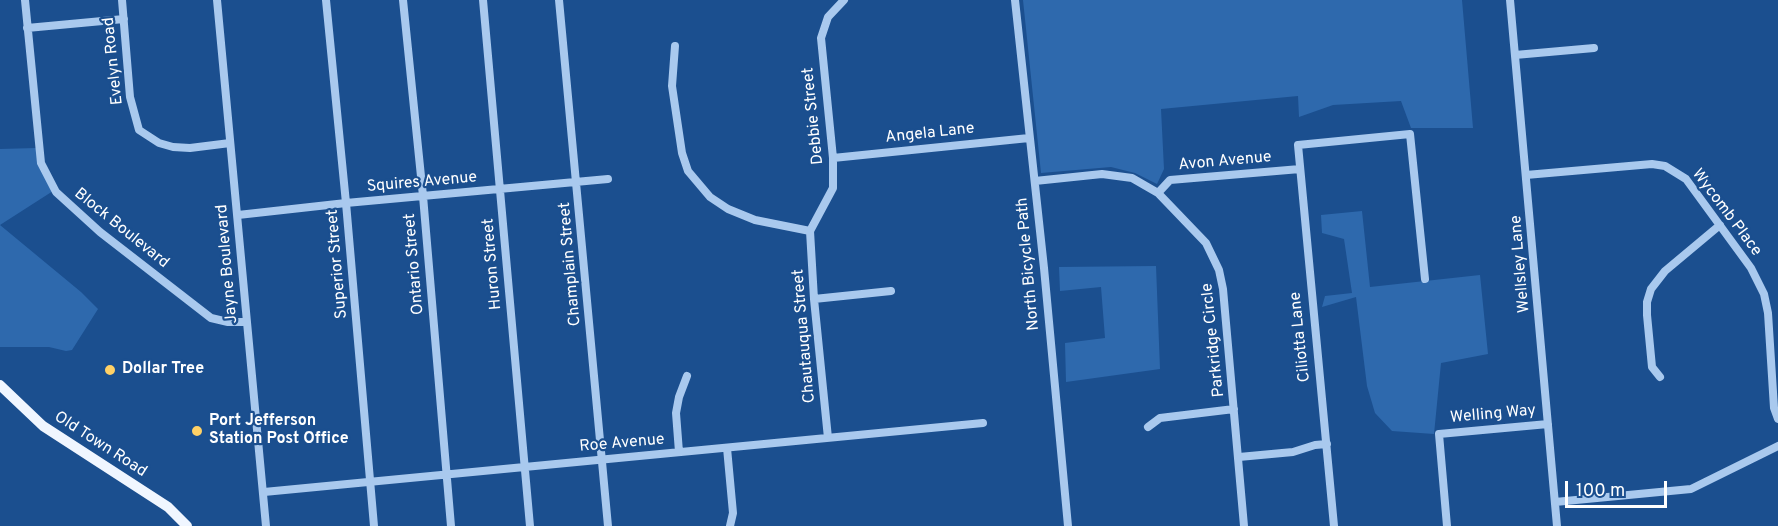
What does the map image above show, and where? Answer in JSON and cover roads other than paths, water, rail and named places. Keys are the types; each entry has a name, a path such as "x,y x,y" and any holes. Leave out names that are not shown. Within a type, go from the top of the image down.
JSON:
{"main road":[{"name":"Old Town Road","path":"0,385 43,426 168,507 187,526"}],"street":[{"name":"Block Boulevard","path":"25,0 41,163 56,192 100,232 211,318 228,322 246,322"},
{"name":"Evelyn Road","path":"122,0 130,97 140,130 159,143 173,147 190,148 230,142"},
{"name":"Jayne Boulevard","path":"217,0 266,526"},
{"name":"Superior Street","path":"326,0 374,526"},
{"name":"Ontario Street","path":"403,0 423,196 451,526"},
{"name":"Huron Street","path":"483,0 530,526"},
{"name":"Champlain Street","path":"560,0 608,526"},
{"name":"Debbie Street","path":"810,231 833,188 833,159 821,38 828,17 844,0"},
{"name":"North Bicycle Path","path":"1015,0 1035,180 1068,526"},
{"name":"Wellsley Lane","path":"1510,0 1557,526"},
{"path":"27,28 124,20"},
{"path":"675,46 672,86 682,153 688,171 710,197 728,209 755,220 810,231"},
{"path":"1515,55 1594,48"},
{"name":"Ciliotta Lane","path":"1334,526 1316,356 1298,145 1410,134 1425,279"},
{"name":"Angela Lane","path":"833,159 1029,138"},
{"name":"Wycomb Place","path":"1526,175 1645,164 1665,166 1686,179 1751,268 1764,294 1768,313 1774,408 1778,419"},
{"name":"Avon Avenue","path":"1158,193 1170,180 1300,169"},
{"name":"Parkridge Circle","path":"1035,180 1117,175 1132,178 1158,193 1206,243 1220,270 1223,289 1244,526"},
{"name":"Squires Avenue","path":"238,215 608,179"},
{"path":"1660,377 1652,367 1647,315 1647,302 1651,289 1665,270 1719,225"},
{"name":"Chautauqua Street","path":"810,231 814,299 828,438"},
{"path":"814,299 891,291"},
{"path":"680,452 676,413 687,376"},
{"path":"1148,428 1160,418 1234,409"},
{"name":"Roe Avenue","path":"264,492 983,423"},
{"name":"Welling Way","path":"1447,526 1439,434 1548,423"},
{"path":"1239,457 1293,452 1327,444"},
{"path":"1555,502 1691,489 1778,446"},
{"path":"727,448 733,513 730,526"}],"place":[{"name":"Dollar Tree","path":"110,370"},
{"name":"Port Jefferson Station Post Office","path":"197,431"}]}
